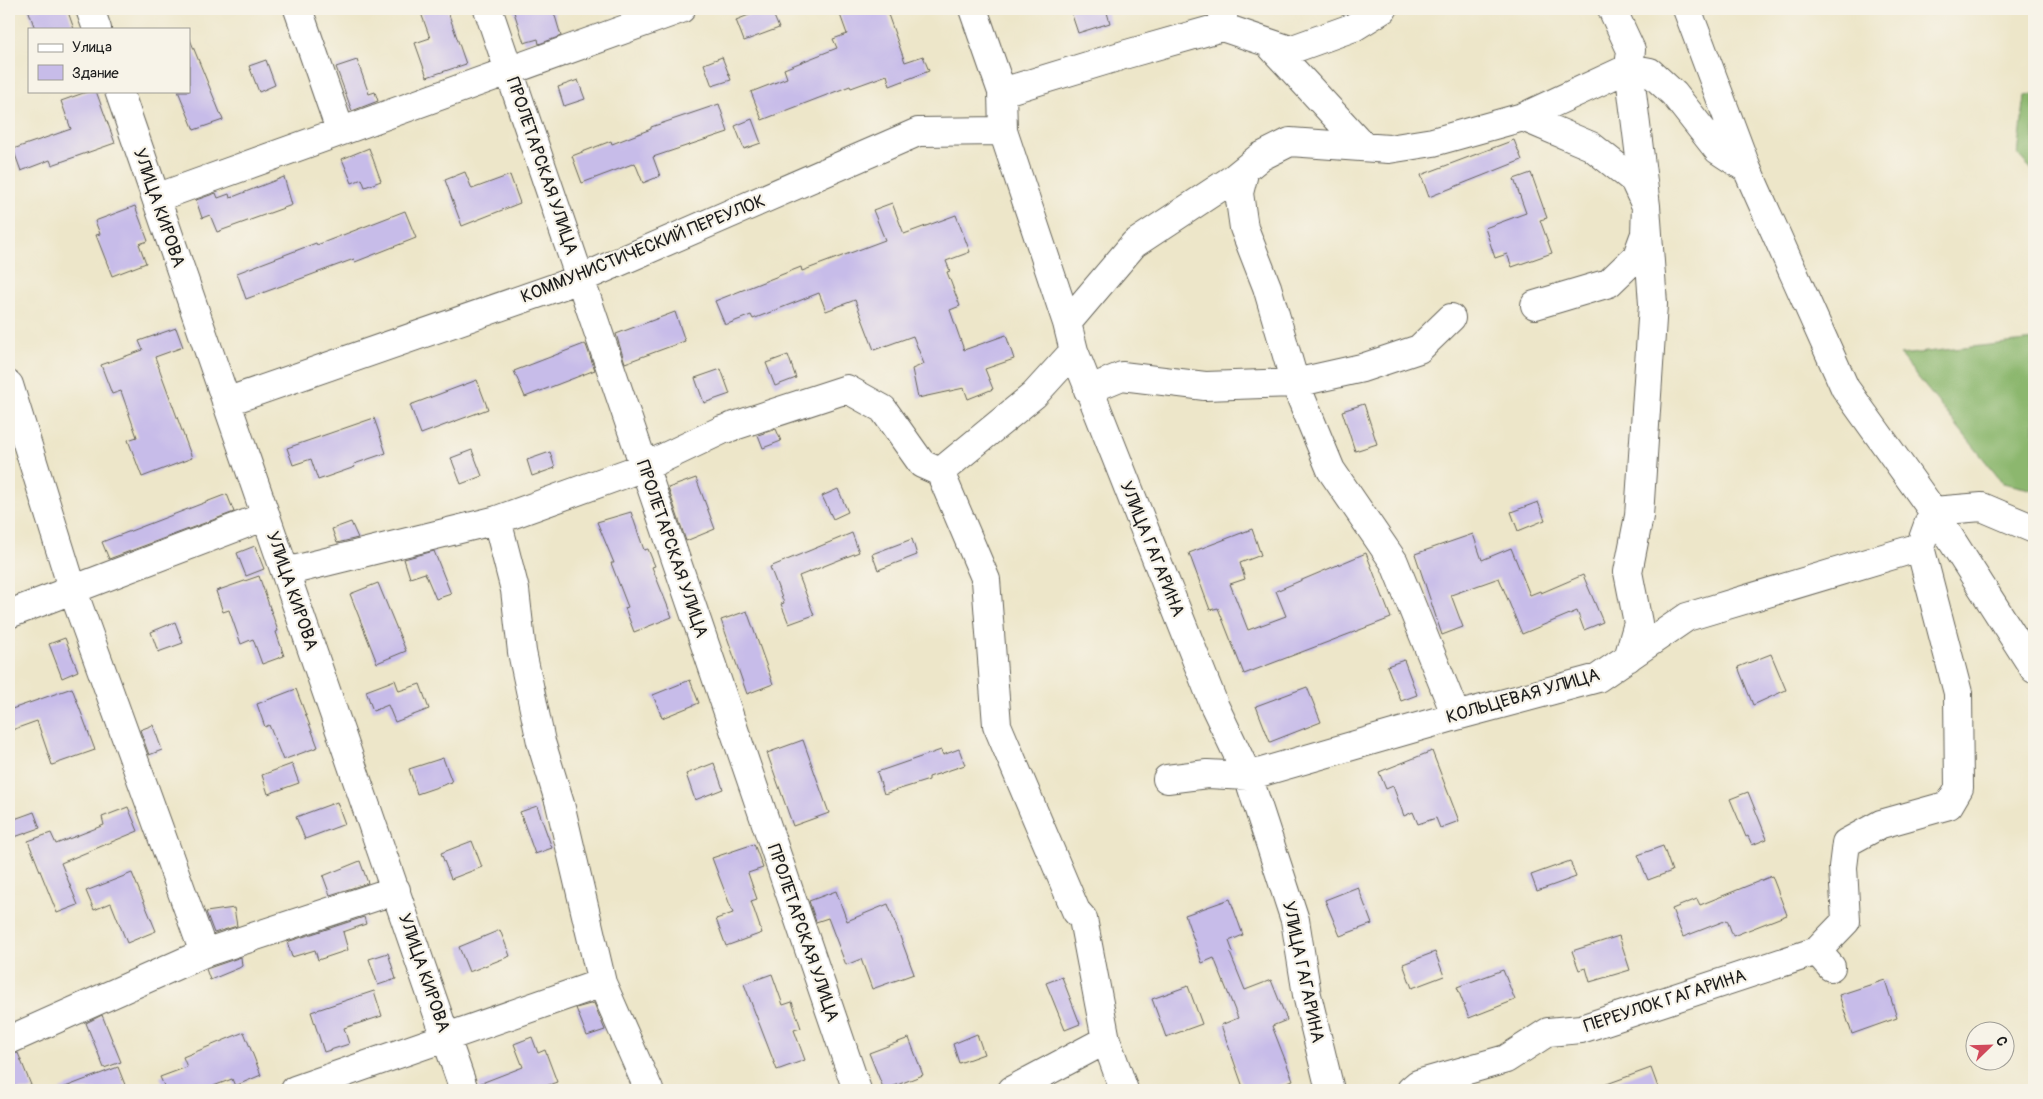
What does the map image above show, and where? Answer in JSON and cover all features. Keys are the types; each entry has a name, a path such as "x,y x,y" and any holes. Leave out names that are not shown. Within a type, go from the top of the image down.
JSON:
{"street":[{"path":"90,9 97,28"},
{"path":"298,9 340,130"},
{"name":"ПРОЛЕТАРСКАЯ УЛИЦА","path":"488,9 856,1090"},
{"path":"156,198 340,130 510,72 681,9"},
{"name":"УЛИЦА ГАГАРИНА","path":"973,9 1002,92 1004,131 1067,323 1074,351 1215,707 1248,776 1295,920 1307,995 1330,1090"},
{"path":"1002,92 1127,54 1223,18 1268,43 1290,50 1354,27 1383,9"},
{"path":"1612,9 1631,50 1629,68 1646,206 1653,304 1639,516 1628,572 1638,623 1628,658"},
{"path":"1687,9 1747,169 1845,388 1933,512 2034,669"},
{"path":"1268,43 1364,147"},
{"path":"1067,323 1134,244 1260,157 1290,142 1389,149 1433,142 1523,117 1629,68 1650,72 1674,94 1718,150 1747,169"},
{"name":"УЛИЦА КИРОВА","path":"119,92 464,1090"},
{"path":"1523,117 1591,146 1634,180 1646,206 1645,234 1637,256 1609,283 1535,305"},
{"name":"КОММУНИСТИЧЕСКИЙ ПЕРЕУЛОК","path":"226,402 580,279 918,132 1004,131"},
{"path":"1246,168 1239,193 1244,228 1267,287 1295,383 1331,470 1394,562 1456,716"},
{"path":"1088,390 1122,376 1205,386 1295,383 1362,368 1420,349 1451,318"},
{"path":"940,472 1034,395 1074,351"},
{"path":"9,386 73,591 204,953"},
{"path":"285,572 497,520 644,467 722,430 847,389 883,409 922,464 940,472 986,580 998,725 1076,911 1083,919 1106,1040 1124,1090"},
{"path":"1933,512 1982,507 2034,529"},
{"path":"1920,547 1933,512"},
{"path":"9,614 266,516"},
{"path":"497,520 515,590 522,652 541,742 560,804 602,983 649,1090"},
{"name":"КОЛЬЦЕВАЯ УЛИЦА","path":"1167,779 1207,774 1248,776 1456,716 1598,678 1687,617 1920,547"},
{"name":"ПЕРЕУЛОК ГАГАРИНА","path":"1412,1090 1418,1084 1506,1059 1548,1032 1582,1029 1824,959 1846,921 1843,867 1846,843 1881,824 1949,805 1960,788 1958,693 1920,547"},
{"path":"9,1040 204,953 396,890"},
{"path":"295,1090 602,983"},
{"path":"1012,1090 1106,1040"}],"green space":[{"path":"2034,94 2034,172 2018,155 2025,95"},
{"path":"2034,340 2034,490 2003,483 1900,355"}],"building":[{"path":"28,9 67,9 74,28 35,28"},
{"path":"435,9 447,9 466,64 427,77 415,43 430,38 421,13"},
{"path":"513,9 553,9 561,36 539,44 538,39 524,43"},
{"path":"753,9 771,9 779,28 744,41 736,20 754,13"},
{"path":"838,9 886,9 905,62 923,56 929,71 890,86 887,75 851,88 850,86 762,120 751,92 787,78 784,69 837,48 833,39 847,34"},
{"path":"1070,9 1106,9 1110,23 1078,33"},
{"path":"190,39 223,120 194,130 178,92 190,92"},
{"path":"722,57 731,80 712,86 704,64"},
{"path":"266,60 275,85 259,92 249,66"},
{"path":"357,60 369,94 375,92 378,101 352,111 336,67"},
{"path":"578,80 585,99 564,106 558,87"},
{"path":"86,92 96,92 115,143 52,165 50,160 21,171 13,149 71,129 61,101"},
{"path":"719,104 728,132 653,157 660,176 643,183 635,163 582,183 572,156 611,141 612,144 651,129 651,127"},
{"path":"752,119 761,143 744,149 735,126"},
{"path":"1514,140 1522,160 1429,197 1421,175"},
{"path":"369,148 381,181 365,187 362,179 352,183 342,159"},
{"path":"465,172 472,189 510,175 520,203 462,226 445,180"},
{"path":"1531,173 1547,218 1540,220 1552,253 1512,267 1507,254 1495,258 1485,228 1526,213 1514,179"},
{"path":"284,177 292,205 217,232 210,215 202,218 196,200 216,193 218,198 229,194 230,198"},
{"path":"892,203 904,234 956,215 970,252 946,261 950,271 947,272 960,306 950,310 964,350 1006,335 1014,359 985,369 993,389 968,399 964,388 918,398 912,369 924,364 913,336 874,350 855,300 826,311 819,293 753,319 751,315 725,325 715,301 801,267 802,271 885,240 873,210"},
{"path":"135,206 148,241 139,244 146,263 112,276 96,235 100,234 95,221"},
{"path":"405,211 416,238 355,262 354,259 246,299 237,273"},
{"path":"675,312 685,341 625,363 616,334"},
{"path":"176,328 183,347 155,357 192,458 142,477 128,440 137,437 121,391 112,394 101,365 143,350 139,341"},
{"path":"584,344 595,370 525,397 514,371"},
{"path":"788,355 796,378 775,386 766,363"},
{"path":"721,369 730,394 704,403 695,378"},
{"path":"477,380 488,409 421,434 410,405"},
{"path":"1364,404 1377,444 1355,451 1342,411"},
{"path":"374,418 386,453 354,464 355,467 318,480 311,459 293,465 287,448"},
{"path":"776,429 781,441 763,448 758,435"},
{"path":"472,450 482,476 461,484 451,458"},
{"path":"550,452 555,468 532,476 527,460"},
{"path":"696,478 715,529 686,541 668,488"},
{"path":"838,489 848,512 833,519 822,496"},
{"path":"227,494 234,512 109,559 102,542"},
{"path":"1538,502 1545,520 1518,531 1511,512"},
{"path":"631,512 644,550 648,549 655,566 652,567 672,617 634,632 625,608 628,607 611,563 614,563 597,522"},
{"path":"351,522 358,538 337,543 332,529"},
{"path":"1252,529 1261,555 1240,563 1245,579 1230,584 1248,630 1286,616 1276,591 1366,553 1391,618 1244,674 1218,608 1210,610 1189,553"},
{"path":"852,533 859,552 799,576 814,615 789,624 781,604 784,603 770,567"},
{"path":"1473,534 1482,560 1511,548 1530,595 1540,591 1541,593 1583,575 1603,622 1584,630 1577,611 1522,634 1499,578 1451,595 1463,627 1442,635 1415,554"},
{"path":"912,539 917,555 878,570 872,554"},
{"path":"255,546 264,569 246,576 237,553"},
{"path":"434,551 451,594 436,599 425,573 410,578 404,559"},
{"path":"259,576 278,631 276,632 284,656 262,664 253,639 241,644 229,610 223,612 216,591"},
{"path":"378,583 406,651 377,663 350,594"},
{"path":"747,611 773,684 747,694 721,620"},
{"path":"175,622 183,643 158,652 151,632"},
{"path":"65,638 78,671 62,678 49,644"},
{"path":"1771,654 1786,690 1753,705 1738,667"},
{"path":"1404,660 1417,695 1401,701 1387,666"},
{"path":"395,680 399,691 420,684 429,709 395,722 388,705 373,711 366,691"},
{"path":"690,680 699,703 662,718 653,695"},
{"path":"1307,687 1321,722 1270,742 1256,706"},
{"path":"72,688 95,750 52,765 37,721 9,731 9,710"},
{"path":"296,689 318,747 283,760 269,725 265,727 257,704"},
{"path":"153,725 162,750 149,755 140,730"},
{"path":"803,740 829,813 793,826 767,753"},
{"path":"959,749 965,765 929,777 929,780 884,794 877,772 941,750 943,755"},
{"path":"1432,751 1459,821 1440,828 1436,818 1418,824 1413,812 1404,816 1393,786 1386,789 1379,772"},
{"path":"443,758 452,782 417,794 409,769"},
{"path":"714,763 723,789 695,800 686,774"},
{"path":"292,764 299,783 268,794 262,775"},
{"path":"1748,792 1767,839 1752,845 1748,836 1746,837 1730,799"},
{"path":"337,802 345,824 305,839 296,817"},
{"path":"537,806 552,848 535,854 520,812"},
{"path":"128,807 138,831 61,863 78,905 57,913 28,841 51,833 56,844 104,825 102,817"},
{"path":"34,812 40,828 9,839 9,821"},
{"path":"472,841 482,867 451,879 441,853"},
{"path":"754,844 763,868 748,873 757,899 751,901 762,933 726,946 716,919 733,913 712,858"},
{"path":"1663,846 1672,871 1648,880 1638,855"},
{"path":"360,861 368,883 330,895 323,876"},
{"path":"1570,861 1576,877 1537,891 1531,875"},
{"path":"132,873 156,931 127,943 111,903 94,910 86,891"},
{"path":"1772,876 1787,915 1733,936 1727,920 1683,937 1672,909 1697,899 1700,905"},
{"path":"1358,887 1372,924 1340,936 1325,900"},
{"path":"836,891 847,921 888,904 914,974 872,989 861,959 846,965 828,918 816,922 809,901"},
{"path":"1230,899 1243,935 1229,941 1233,952 1230,953 1245,990 1271,980 1287,1020 1272,1026 1293,1080 1266,1090 1244,1090 1221,1025 1238,1018 1214,958 1202,963 1185,915"},
{"path":"234,908 237,926 214,933 206,912"},
{"path":"364,917 366,924 343,932 348,950 318,960 315,950 292,957 287,942"},
{"path":"500,930 510,956 469,972 459,947"},
{"path":"1619,936 1630,970 1590,982 1586,968 1579,970 1572,951"},
{"path":"1435,952 1444,976 1412,988 1403,964"},
{"path":"388,953 396,979 378,985 369,959"},
{"path":"241,957 242,966 210,980 206,969"},
{"path":"1503,970 1515,1000 1469,1018 1457,987"},
{"path":"772,974 783,1005 792,1002 801,1028 794,1030 805,1060 777,1070 744,984"},
{"path":"1062,977 1080,1024 1065,1030 1046,983"},
{"path":"1885,980 1897,1018 1852,1034 1839,995"},
{"path":"1188,986 1202,1024 1166,1037 1152,999"},
{"path":"374,991 382,1016 344,1028 349,1044 324,1052 311,1012"},
{"path":"594,1003 605,1030 587,1036 576,1008"},
{"path":"102,1015 121,1062 104,1068 86,1023"},
{"path":"244,1032 261,1075 235,1086 232,1079 203,1090 166,1090 160,1077 187,1067 183,1057"},
{"path":"977,1034 984,1054 959,1063 953,1044"},
{"path":"532,1037 538,1053 545,1050 557,1082 535,1090 479,1090 479,1084 523,1067 514,1044"},
{"path":"909,1038 923,1075 884,1090 869,1053"},
{"path":"18,1053 33,1090 9,1090 9,1055"},
{"path":"118,1067 127,1090 60,1090 60,1089"},
{"path":"1651,1068 1659,1090 1597,1090 1596,1088"}]}
